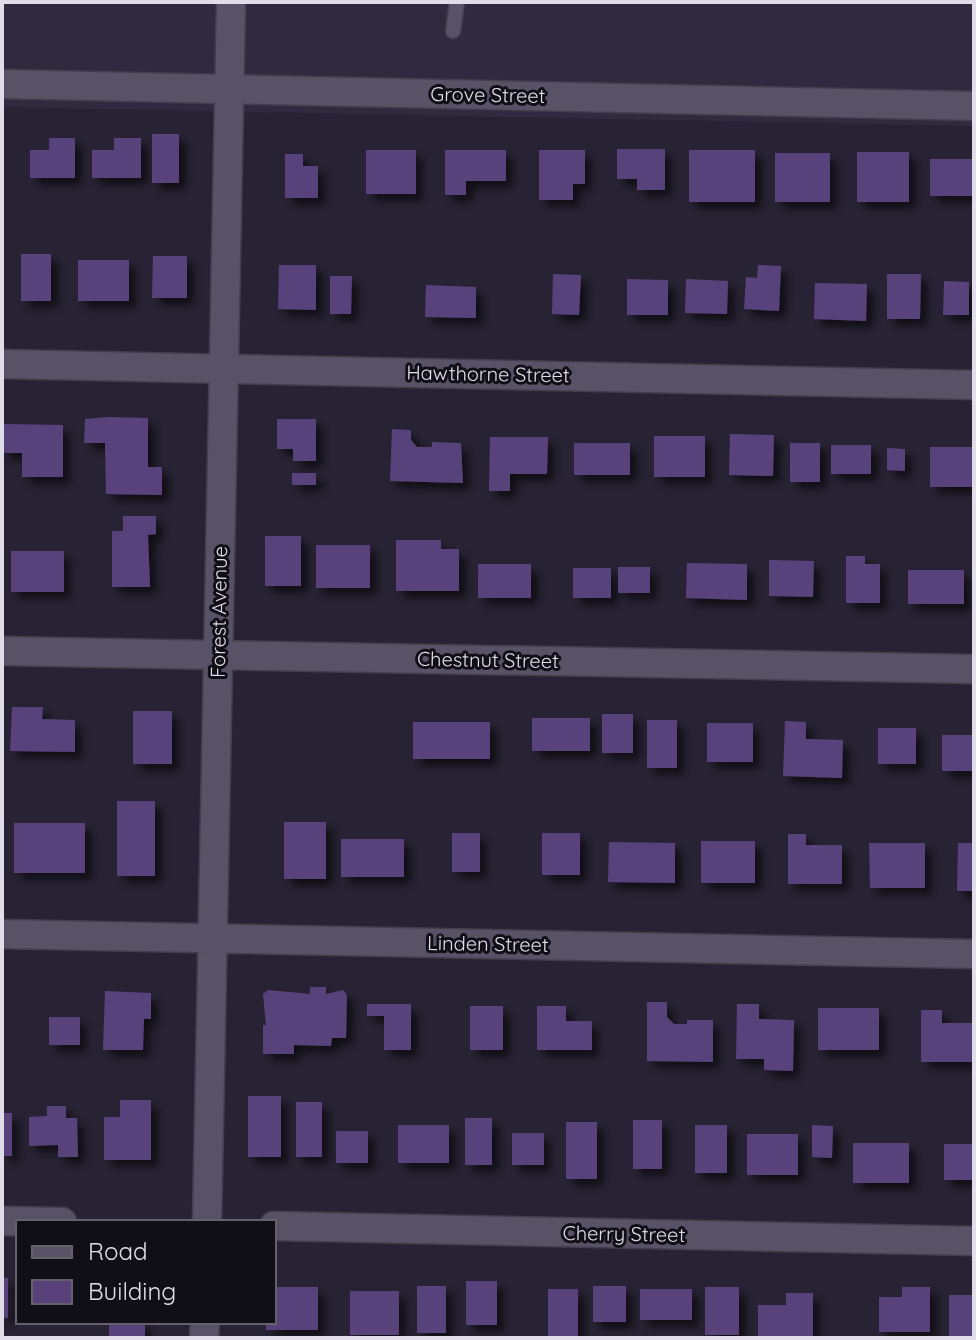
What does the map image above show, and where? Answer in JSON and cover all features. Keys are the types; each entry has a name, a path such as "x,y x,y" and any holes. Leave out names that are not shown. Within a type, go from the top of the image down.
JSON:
{"street":[{"name":"Forest Avenue","path":"207,1220 231,2"},
{"name":"Grove Street","path":"2,84 974,106"},
{"name":"Hawthorne Street","path":"2,364 974,385"},
{"name":"Chestnut Street","path":"2,651 974,669"},
{"name":"Linden Street","path":"2,934 974,954"},
{"name":"Cherry Street","path":"276,1226 974,1241"}],"lane":[{"path":"453,31 457,2"}],"shaded area":[{"path":"2,2 974,2 974,126 2,107"}],"building":[{"path":"152,134 179,134 179,183 152,183"},
{"path":"49,138 75,138 75,178 30,178 30,150 49,150"},
{"path":"114,138 141,138 141,178 92,178 92,150 114,150"},
{"path":"617,149 665,149 665,190 637,190 637,179 617,179"},
{"path":"366,150 416,150 416,194 366,194"},
{"path":"445,150 506,150 506,181 466,181 466,195 445,195"},
{"path":"539,150 585,150 585,184 573,184 573,200 539,200"},
{"path":"689,150 755,150 755,202 689,202"},
{"path":"857,152 909,152 909,202 857,202"},
{"path":"775,153 830,153 830,202 775,202"},
{"path":"285,154 303,154 303,166 318,166 318,198 285,198"},
{"path":"930,159 974,159 974,196 930,196"},
{"path":"21,254 51,254 51,301 21,301"},
{"path":"153,256 187,256 187,298 152,298"},
{"path":"78,260 129,260 129,301 78,301"},
{"path":"279,265 316,265 316,310 278,309"},
{"path":"758,265 781,266 779,311 744,309 746,277 757,278"},
{"path":"553,274 581,275 579,315 552,314"},
{"path":"887,274 921,274 920,319 887,319"},
{"path":"330,276 352,276 351,314 330,314"},
{"path":"627,279 668,280 668,315 627,315"},
{"path":"686,279 728,281 727,314 685,313"},
{"path":"944,281 969,282 969,315 943,315"},
{"path":"815,283 867,284 866,321 814,319"},
{"path":"426,285 476,287 476,318 425,317"},
{"path":"148,418 148,467 162,467 162,495 106,494 105,443 84,443 85,419"},
{"path":"277,419 316,419 316,461 293,461 293,449 277,449"},
{"path":"2,424 63,425 63,477 22,477 22,453 2,453"},
{"path":"392,429 411,430 411,440 417,447 432,447 432,442 461,443 463,483 390,481"},
{"path":"730,434 774,435 773,476 729,475"},
{"path":"654,436 705,436 705,477 654,477"},
{"path":"490,437 548,437 547,474 510,474 510,491 489,491"},
{"path":"574,443 630,443 630,475 574,475"},
{"path":"790,443 820,443 820,482 790,482"},
{"path":"831,445 871,445 871,474 831,474"},
{"path":"930,447 974,447 974,487 930,487"},
{"path":"887,448 905,449 905,471 887,470"},
{"path":"292,473 316,473 316,485 292,485"},
{"path":"123,516 156,516 156,534 148,535 150,587 112,587 112,531 123,531"},
{"path":"265,536 301,536 301,586 265,586"},
{"path":"396,540 441,540 441,549 459,549 459,591 396,591"},
{"path":"316,545 370,545 370,588 316,588"},
{"path":"11,551 64,551 64,592 11,592"},
{"path":"846,556 865,556 865,564 880,564 880,603 846,603"},
{"path":"769,560 814,561 813,597 769,596"},
{"path":"687,563 747,564 747,600 686,598"},
{"path":"478,564 531,564 531,598 478,598"},
{"path":"618,567 650,567 650,593 618,593"},
{"path":"573,568 611,568 611,598 573,598"},
{"path":"908,570 964,570 964,604 908,604"},
{"path":"12,707 43,707 42,719 75,720 75,752 10,751"},
{"path":"133,711 172,711 172,764 133,764"},
{"path":"602,714 633,714 633,753 602,753"},
{"path":"532,718 590,718 590,751 532,751"},
{"path":"647,720 677,720 677,768 647,768"},
{"path":"785,721 806,722 806,739 843,740 842,778 783,776"},
{"path":"413,722 490,722 490,759 413,759"},
{"path":"707,723 753,723 753,762 707,762"},
{"path":"878,728 916,728 916,764 878,764"},
{"path":"942,735 974,735 974,771 942,771"},
{"path":"117,801 155,801 155,876 117,876"},
{"path":"284,822 326,822 326,879 284,879"},
{"path":"14,823 85,823 85,873 14,873"},
{"path":"452,833 480,833 480,872 452,872"},
{"path":"542,833 580,833 580,875 542,875"},
{"path":"788,834 806,834 806,845 842,845 842,884 788,884"},
{"path":"341,839 404,839 404,877 341,877"},
{"path":"701,841 755,841 755,883 701,883"},
{"path":"609,842 675,843 675,883 608,882"},
{"path":"869,843 925,843 925,888 870,888"},
{"path":"958,843 974,843 974,891 957,891"},
{"path":"310,987 326,987 326,994 343,990 347,995 346,1038 332,1038 331,1046 294,1045 294,1054 263,1054 263,1025 266,1025 263,994 268,990 310,994"},
{"path":"105,991 151,993 151,1019 144,1019 143,1050 103,1050"},
{"path":"647,1002 667,1002 667,1017 674,1024 687,1024 687,1020 713,1020 713,1062 647,1061"},
{"path":"367,1004 411,1004 411,1050 384,1050 384,1016 367,1016"},
{"path":"737,1004 759,1004 759,1019 794,1020 793,1071 764,1070 764,1059 736,1059"},
{"path":"470,1006 503,1006 503,1050 470,1050"},
{"path":"537,1006 566,1006 566,1021 592,1021 592,1050 537,1050"},
{"path":"818,1008 879,1008 879,1050 818,1050"},
{"path":"921,1010 942,1010 942,1023 974,1023 974,1062 921,1062"},
{"path":"49,1017 80,1017 80,1045 49,1045"},
{"path":"248,1096 281,1096 281,1157 248,1157"},
{"path":"120,1100 151,1100 151,1160 104,1160 104,1117 120,1117"},
{"path":"296,1102 322,1102 322,1157 296,1157"},
{"path":"47,1106 66,1106 66,1118 77,1118 78,1157 58,1157 58,1145 29,1146 29,1117 47,1116"},
{"path":"2,1113 12,1113 12,1156 2,1156"},
{"path":"465,1118 492,1118 492,1165 465,1165"},
{"path":"633,1120 662,1120 662,1169 633,1169"},
{"path":"566,1122 597,1122 597,1179 566,1179"},
{"path":"398,1125 449,1125 449,1163 398,1163"},
{"path":"695,1125 727,1125 727,1173 695,1173"},
{"path":"812,1125 833,1126 832,1158 812,1157"},
{"path":"336,1131 368,1131 368,1163 336,1163"},
{"path":"512,1133 544,1133 544,1165 512,1165"},
{"path":"747,1134 798,1134 798,1175 747,1175"},
{"path":"853,1143 909,1143 909,1183 853,1183"},
{"path":"944,1144 974,1144 974,1180 944,1180"},
{"path":"2,1278 8,1278 8,1318 2,1318"},
{"path":"466,1281 497,1281 497,1325 466,1325"},
{"path":"417,1286 446,1286 446,1333 417,1333"},
{"path":"593,1286 626,1286 626,1322 593,1322"},
{"path":"276,1287 318,1287 318,1330 266,1330 266,1324 276,1324"},
{"path":"705,1287 739,1287 739,1335 705,1335"},
{"path":"902,1287 930,1287 930,1332 879,1332 879,1297 902,1297"},
{"path":"548,1289 578,1289 578,1338 548,1338"},
{"path":"640,1289 692,1289 692,1320 640,1320"},
{"path":"350,1291 399,1291 399,1335 350,1335"},
{"path":"786,1293 813,1293 813,1337 758,1337 758,1305 786,1305"},
{"path":"949,1295 974,1295 974,1338 949,1338"},
{"path":"109,1324 145,1324 145,1338 109,1338"}]}
